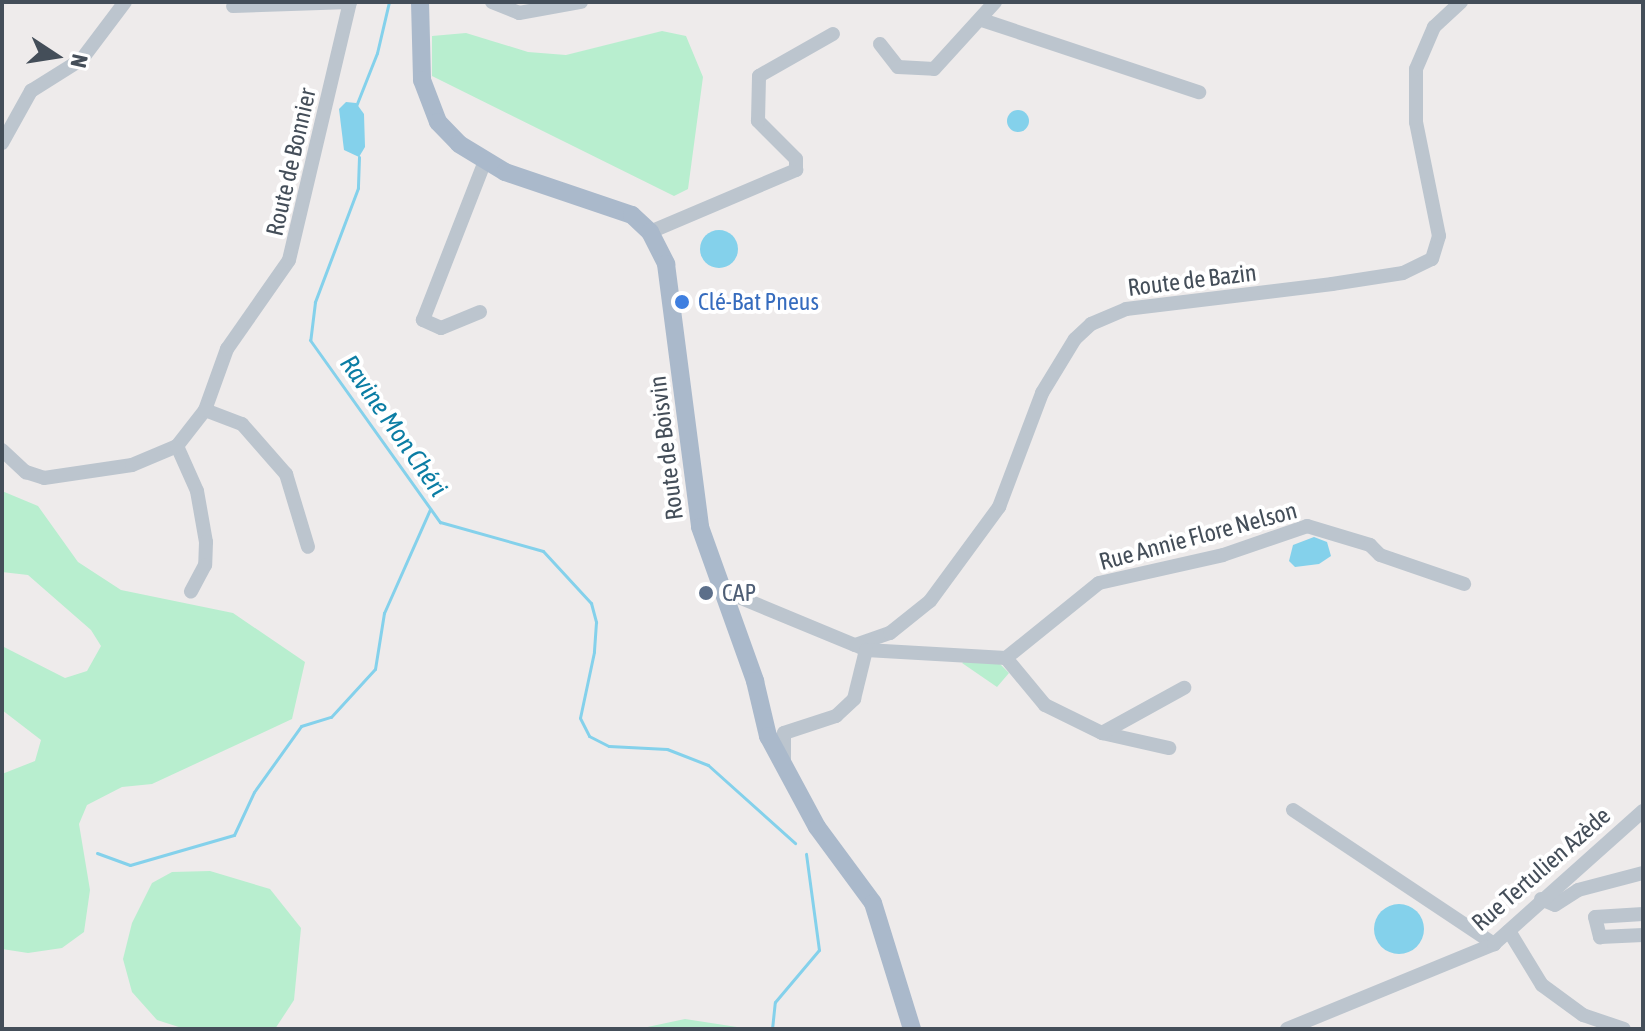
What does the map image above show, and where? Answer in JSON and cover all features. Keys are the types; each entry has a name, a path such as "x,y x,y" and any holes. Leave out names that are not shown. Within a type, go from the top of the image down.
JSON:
{"main road":[{"path":"420,2 427,99 438,122 485,161 632,215 650,232"},
{"name":"Route de Boisvin","path":"650,232 666,264 673,302 693,497 755,681 768,736 817,827 873,903 912,1029"}],"street":[{"path":"2,143 31,91 82,59 125,2"},
{"path":"233,6 350,2"},
{"name":"Route de Bonnier","path":"2,450 26,472 44,478 132,465 177,446 205,410 223,356 295,246 350,2"},
{"path":"492,2 519,13 581,2"},
{"path":"880,44 898,67 922,72 944,64 995,2"},
{"name":"Route de Bazin","path":"861,647 914,617 999,507 1042,393 1075,339 1091,324 1126,309 1403,273 1432,259 1439,236 1416,122 1416,69 1434,27 1461,2"},
{"path":"982,20 1199,92"},
{"path":"650,232 796,170 796,159 758,121 759,76 833,34"},
{"path":"480,312 441,328 423,320 485,161"},
{"path":"205,410 242,424 286,474 308,547"},
{"path":"177,446 197,491 206,542 205,565 191,591"},
{"name":"Rue Annie Flore Nelson","path":"1006,658 1099,583 1223,555 1307,526 1370,545 1380,555 1464,584"},
{"path":"722,590 861,647 1006,658 1045,705 1102,733 1169,748"},
{"path":"783,766 784,733 836,716 854,699 861,647"},
{"path":"1102,733 1184,688"},
{"path":"1293,810 1494,944"},
{"name":"Rue Tertulien Azède","path":"1287,1029 1494,944 1643,811"},
{"path":"1541,899 1555,905 1592,885 1643,873"},
{"path":"1643,914 1595,917 1600,937 1643,935"},
{"path":"1509,931 1542,985 1583,1015 1624,1029"}],"green space":[{"path":"662,31 686,36 703,77 688,189 674,196 432,76 432,36 466,33 528,52 566,55"},
{"path":"2,491 38,506 78,562 121,590 233,613 305,662 292,719 152,784 122,787 87,805 79,824 90,890 84,932 62,948 28,953 2,949 2,774 35,761 41,740 2,710 2,646 65,678 87,671 101,646 91,630 28,575 2,572"},
{"path":"972,656 999,663 1009,673 997,687 962,663"},
{"path":"210,871 270,889 301,928 294,1000 275,1029 185,1029 157,1020 132,992 123,959 132,923 152,883 172,872"},
{"path":"685,1019 737,1027 740,1029 638,1029"}],"water":[{"path":"346,102 356,103 364,114 365,147 359,157 344,150 339,109"},
{"path":"1014,110 1022,110 1029,121 1022,132 1014,132 1007,125 1007,117"},
{"path":"719,230 733,235 738,249 733,263 719,268 705,263 700,249 705,235"},
{"path":"1314,537 1327,542 1331,556 1319,564 1295,567 1289,561 1293,545"},
{"path":"1399,904 1416,912 1424,929 1416,946 1399,954 1382,946 1374,929 1382,912"}],"waterway":[{"name":"Ravine Mon Chéri","path":"356,106 377,53 389,2"},
{"name":"Ravine Mon Chéri","path":"359,157 358,188 315,302 310,340 440,522 543,551 591,603 596,622 594,652 580,718 589,736 609,746 667,749 708,765 795,843"},
{"path":"97,853 130,865 234,835 254,792 301,726 331,717 375,669 384,613 430,509"},
{"name":"Ravine Mon Chéri","path":"772,1029 775,1002 819,950 806,854"}],"place":[{"name":"Clé-Bat Pneus","path":"682,302"},
{"name":"CAP","path":"706,593"}]}
